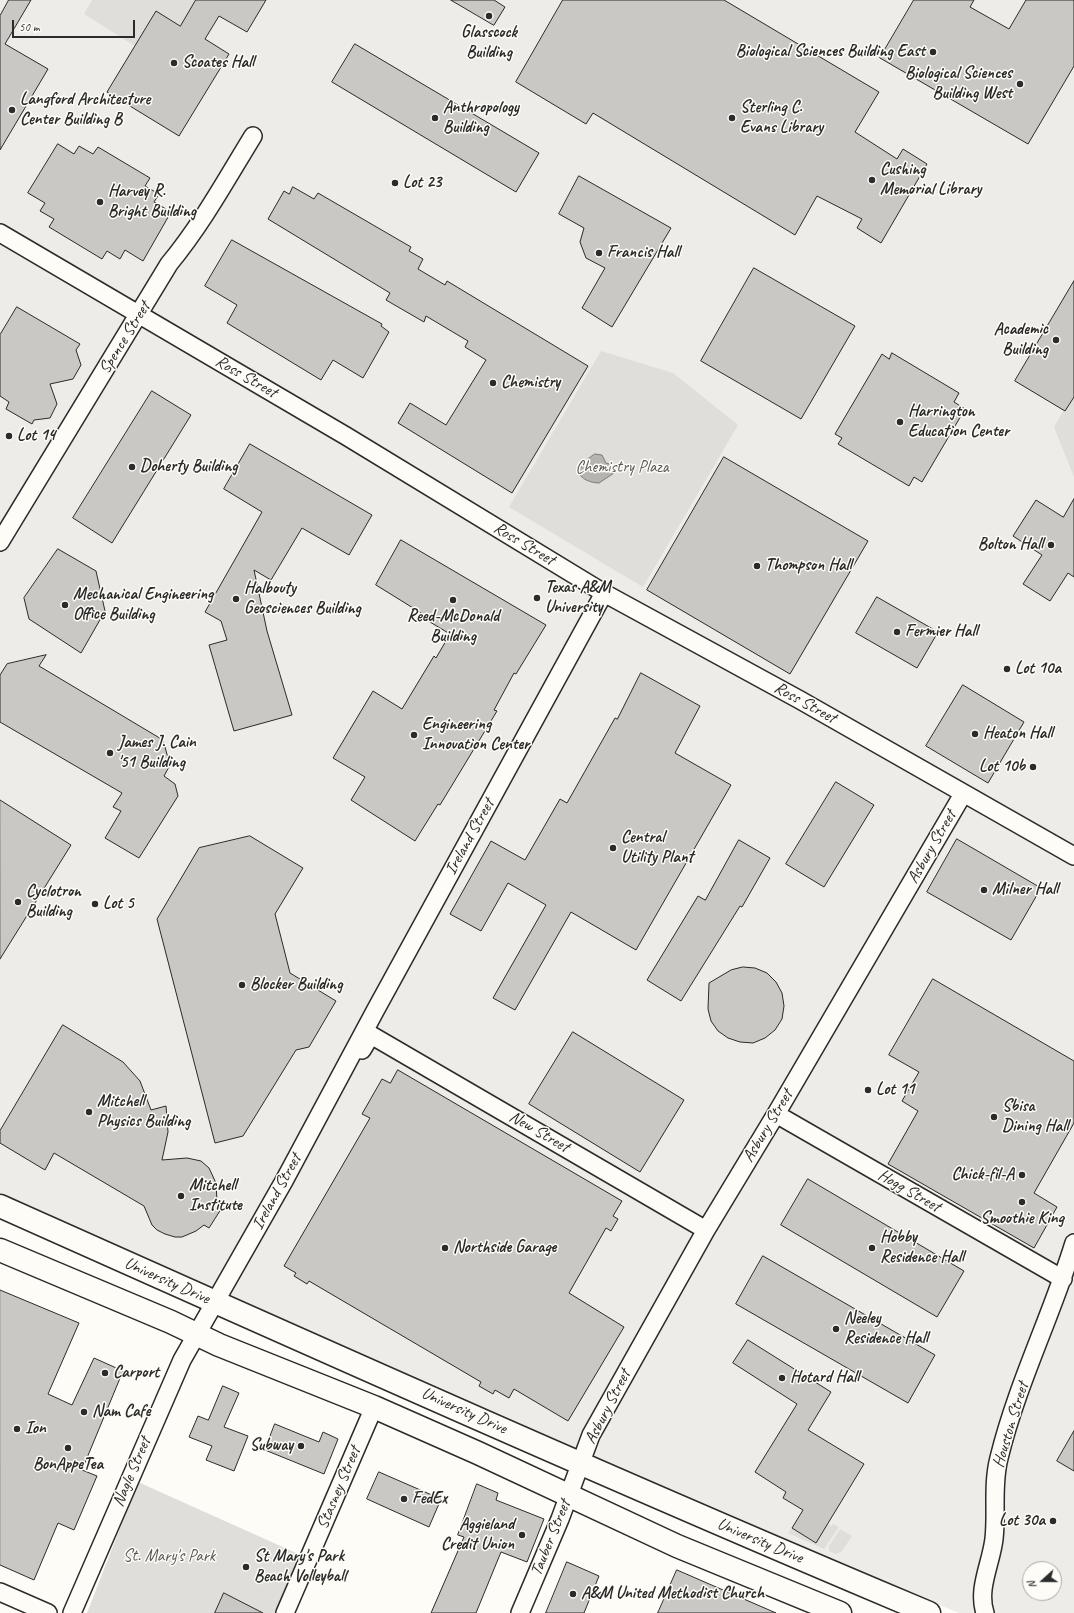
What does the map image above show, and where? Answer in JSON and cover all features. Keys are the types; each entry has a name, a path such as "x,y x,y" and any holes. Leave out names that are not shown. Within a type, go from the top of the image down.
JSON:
{"main road":[{"name":"University Drive","path":"0,1206 215,1302 929,1613"},
{"name":"University Drive","path":"0,1250 196,1334 374,1407 569,1495 677,1546 840,1613"}],"street":[{"name":"Spence Street","path":"0,542 47,462 139,315 169,264 188,241 206,214 253,136"},
{"name":"Ross Street","path":"0,233 346,436 604,593 807,704 1074,856"},
{"name":"Ireland Street","path":"196,1334 284,1181 604,593"},
{"name":"Asbury Street","path":"581,1462 591,1435 706,1230 776,1114 963,794"},
{"name":"Ireland Street","path":"337,1082 359,1055 371,1035"},
{"name":"New Street","path":"371,1035 706,1230"},
{"name":"Hogg Street","path":"776,1114 1063,1279"},
{"name":"Houston Street","path":"985,1613 982,1597 994,1538 995,1476 999,1458 1028,1372 1063,1279 1074,1243"},
{"name":"Nagle Street","path":"72,1613 158,1412 196,1334"},
{"name":"Stasney Street","path":"285,1613 374,1407"},
{"name":"Tauber Street","path":"520,1613 569,1495 581,1462"},
{"path":"0,1592 48,1613"}],"shaded area":[{"name":"Texas A&M University","path":"0,0 1074,0 1074,1613 959,1613 478,1414 0,1196"},
{"path":"595,454 602,455 606,463 613,465 615,469 614,473 599,483 586,480 579,474 578,471 582,466 586,466 588,459"}],"green space":[{"path":"92,0 196,0 180,26 155,11 135,46 84,14"},
{"name":"Chemistry Plaza","path":"601,351 673,373 738,425 643,587 509,507"},
{"path":"1074,393 1074,477 1054,427"},
{"name":"St. Mary's Park","path":"138,1482 305,1557 278,1613 87,1613"},
{"path":"828,1524 831,1526 833,1524 839,1527 824,1549 788,1533 792,1528 816,1543"},
{"path":"840,1529 852,1536 842,1551 836,1554 829,1551 829,1546"}],"building":[{"name":"Langford Architecture Center Building B","path":"9,0 31,0 5,44 48,69 0,150 0,16"},
{"name":"Scoates Hall","path":"196,0 266,0 247,32 219,16 205,39 229,54 179,136 107,92 156,11 180,26"},
{"name":"Glasscock Building","path":"451,0 494,0 505,7 494,25"},
{"name":"Sterling C. Evans Library","path":"563,0 724,0 879,92 855,132 897,159 903,149 927,164 881,243 857,228 862,219 817,196 795,235 593,113 586,124 516,82"},
{"path":"914,0 974,0 970,7 1009,29 1026,0 1074,0 1074,66 1028,144 880,58"},
{"name":"Anthropology Building","path":"355,44 539,153 516,192 332,82"},
{"name":"Harvey R. Bright Building","path":"58,144 74,154 79,146 93,154 98,147 150,178 145,186 159,194 154,202 171,212 143,261 125,250 120,259 107,251 102,259 49,227 54,219 40,211 45,203 28,193"},
{"name":"Francis Hall","path":"579,176 671,228 612,327 582,308 605,268 586,258 580,242 584,228 559,214"},
{"path":"293,187 314,199 318,193 411,247 409,251 423,259 418,269 445,285 447,281 588,366 512,493 398,423 410,403 446,425 486,360 465,347 468,341 426,316 424,322 386,300 390,293 268,219 284,191 289,194"},
{"path":"232,240 382,324 381,326 389,332 363,378 333,360 321,380 227,323 237,305 205,286"},
{"path":"754,268 855,326 801,419 701,361"},
{"name":"Academic Building","path":"1074,281 1074,397 1065,411 1015,381"},
{"path":"17,307 80,344 76,350 81,365 73,379 50,384 57,404 50,418 34,420 32,424 6,409 9,402 0,396 0,335"},
{"name":"Harrington Education Center","path":"892,353 959,393 954,402 965,409 922,482 914,477 909,486 838,444 842,438 835,434 882,354 889,359"},
{"name":"Doherty Building","path":"152,391 191,415 112,543 73,518"},
{"name":"Halbouty Geosciences Building","path":"250,444 372,515 349,555 302,528 271,580 254,570 267,631 292,715 234,731 209,645 227,640 221,621 205,612 262,512 224,489"},
{"name":"Thompson Hall","path":"724,457 868,541 790,674 647,590"},
{"name":"Bolton Hall","path":"1074,499 1074,577 1068,573 1050,601 1023,584 1042,555 1013,536 1036,500 1063,517"},
{"name":"Engineering Innovation Center","path":"401,540 546,625 516,674 514,673 494,710 497,711 440,805 438,804 415,841 351,800 365,777 333,758 373,691 402,709 434,656 436,658 450,634 425,619 426,616 376,585"},
{"name":"Mechanical Engineering Office Building","path":"58,549 96,571 105,611 81,653 29,619 24,598"},
{"name":"Fermier Hall","path":"877,597 938,632 917,668 856,633"},
{"name":"James J. Cain '51 Building","path":"46,655 39,666 163,740 170,765 164,776 175,784 178,796 139,858 105,838 121,811 113,807 122,793 0,722 0,675 7,664"},
{"name":"Central Utility Plant","path":"641,673 700,706 675,753 731,785 636,950 571,912 515,1010 493,998 546,905 508,883 481,931 450,914 491,841 525,860 560,799 567,803 615,718 617,719"},
{"name":"Heaton Hall","path":"963,685 1024,722 988,783 926,746"},
{"path":"836,782 874,805 824,887 786,864"},
{"name":"Cyclotron Building","path":"0,800 71,845 0,959"},
{"name":"Blocker Building","path":"250,836 303,868 275,914 290,973 336,1001 309,1047 296,1050 243,1136 215,1143 157,919 199,848"},
{"name":"Milner Hall","path":"957,839 1041,888 1011,940 927,892"},
{"path":"739,840 770,858 742,907 740,906 681,1001 647,980 698,896 705,900"},
{"path":"743,967 755,968 767,973 776,982 782,993 784,1006 782,1019 775,1030 765,1038 753,1043 740,1042 728,1038 718,1031 711,1021 708,1009 709,983 731,970"},
{"name":"Sbisa Dining Hall","path":"933,979 1074,1061 1074,1123 1034,1193 1057,1207 1034,1248 888,1164 918,1111 902,1101 919,1072 889,1055"},
{"name":"Mitchell Physics Building","path":"63,1025 123,1062 140,1081 151,1110 166,1106 168,1132 162,1160 187,1158 201,1161 209,1168 216,1183 217,1202 223,1206 209,1228 204,1225 196,1231 182,1237 175,1237 165,1234 157,1230 152,1225 144,1206 54,1153 45,1170 0,1143 0,1131"},
{"path":"573,1032 684,1100 640,1172 529,1104"},
{"name":"Northside Garage","path":"398,1070 622,1201 613,1216 618,1219 611,1231 606,1228 569,1293 624,1327 568,1421 514,1389 509,1398 495,1390 493,1394 479,1386 481,1382 309,1281 307,1284 294,1276 296,1273 284,1266 370,1118 362,1114 382,1079 390,1083"},
{"name":"Hobby Residence Hall","path":"808,1179 964,1271 937,1317 781,1225"},
{"name":"Neeley Residence Hall","path":"763,1256 935,1355 908,1403 736,1304"},
{"path":"0,1290 79,1323 48,1394 72,1405 94,1358 123,1371 82,1470 97,1476 74,1530 58,1523 34,1580 0,1565"},
{"path":"748,1340 831,1392 808,1430 864,1464 816,1543 792,1528 803,1510 783,1498 786,1492 755,1472 797,1404 733,1363"},
{"path":"223,1386 239,1393 224,1427 248,1436 234,1471 206,1460 212,1446 189,1437 198,1416 208,1420"},
{"name":"Subway","path":"275,1424 319,1442 323,1432 338,1439 324,1474 265,1450"},
{"path":"1074,1431 1074,1471 1057,1461"},
{"name":"FedEx","path":"379,1472 441,1499 429,1527 367,1499"},
{"path":"477,1484 498,1493 496,1500 544,1519 527,1562 501,1552 476,1613 431,1613 464,1537 458,1535"},
{"name":"A&M United Methodist Church","path":"567,1562 599,1576 584,1613 546,1613"},
{"path":"677,1570 776,1613 658,1613"},
{"path":"224,1593 263,1613 215,1613"}],"place":[{"name":"Glasscock Building","path":"489,16"},
{"name":"Biological Sciences Building East","path":"933,52"},
{"name":"Scoates Hall","path":"174,63"},
{"name":"Biological Sciences Building West","path":"1020,84"},
{"name":"Langford Architecture Center Building B","path":"12,110"},
{"name":"Anthropology Building","path":"435,118"},
{"name":"Sterling C. Evans Library","path":"732,118"},
{"name":"Cushing Memorial Library","path":"872,180"},
{"name":"Lot 23","path":"395,183"},
{"name":"Harvey R. Bright Building","path":"100,202"},
{"name":"Francis Hall","path":"599,253"},
{"name":"Academic Building","path":"1056,340"},
{"name":"Chemistry","path":"493,383"},
{"name":"Harrington Education Center","path":"900,422"},
{"name":"Lot 14","path":"9,436"},
{"name":"Doherty Building","path":"132,467"},
{"name":"Bolton Hall","path":"1051,545"},
{"name":"Thompson Hall","path":"757,566"},
{"name":"Texas A&M University","path":"537,598"},
{"name":"Halbouty Geosciences Building","path":"236,599"},
{"name":"Reed-McDonald Building","path":"453,600"},
{"name":"Mechanical Engineering Office Building","path":"65,605"},
{"name":"Fermier Hall","path":"897,632"},
{"name":"Lot 10a","path":"1007,669"},
{"name":"Heaton Hall","path":"975,734"},
{"name":"Engineering Innovation Center","path":"414,735"},
{"name":"James J. Cain '51 Building","path":"110,753"},
{"name":"Lot 10b","path":"1033,767"},
{"name":"Central Utility Plant","path":"613,848"},
{"name":"Milner Hall","path":"984,890"},
{"name":"Cyclotron Building","path":"18,902"},
{"name":"Lot 5","path":"95,904"},
{"name":"Blocker Building","path":"242,985"},
{"name":"Lot 11","path":"868,1090"},
{"name":"Mitchell Physics Building","path":"89,1112"},
{"name":"Sbisa Dining Hall","path":"994,1117"},
{"name":"Chick-fil-A","path":"1022,1175"},
{"name":"Mitchell Institute","path":"181,1196"},
{"name":"Smoothie King","path":"1022,1202"},
{"name":"Northside Garage","path":"445,1248"},
{"name":"Hobby Residence Hall","path":"872,1248"},
{"name":"Neeley Residence Hall","path":"836,1329"},
{"name":"Carport","path":"105,1373"},
{"name":"Hotard Hall","path":"782,1378"},
{"name":"Nam Cafe","path":"84,1412"},
{"name":"Ion","path":"17,1429"},
{"name":"Subway","path":"301,1446"},
{"name":"BonAppeTea","path":"68,1448"},
{"name":"FedEx","path":"404,1499"},
{"name":"Lot 30a","path":"1053,1521"},
{"name":"Aggieland Credit Union","path":"522,1535"},
{"name":"St Mary's Park Beach Volleyball","path":"246,1567"},
{"name":"A&M United Methodist Church","path":"573,1594"}]}
